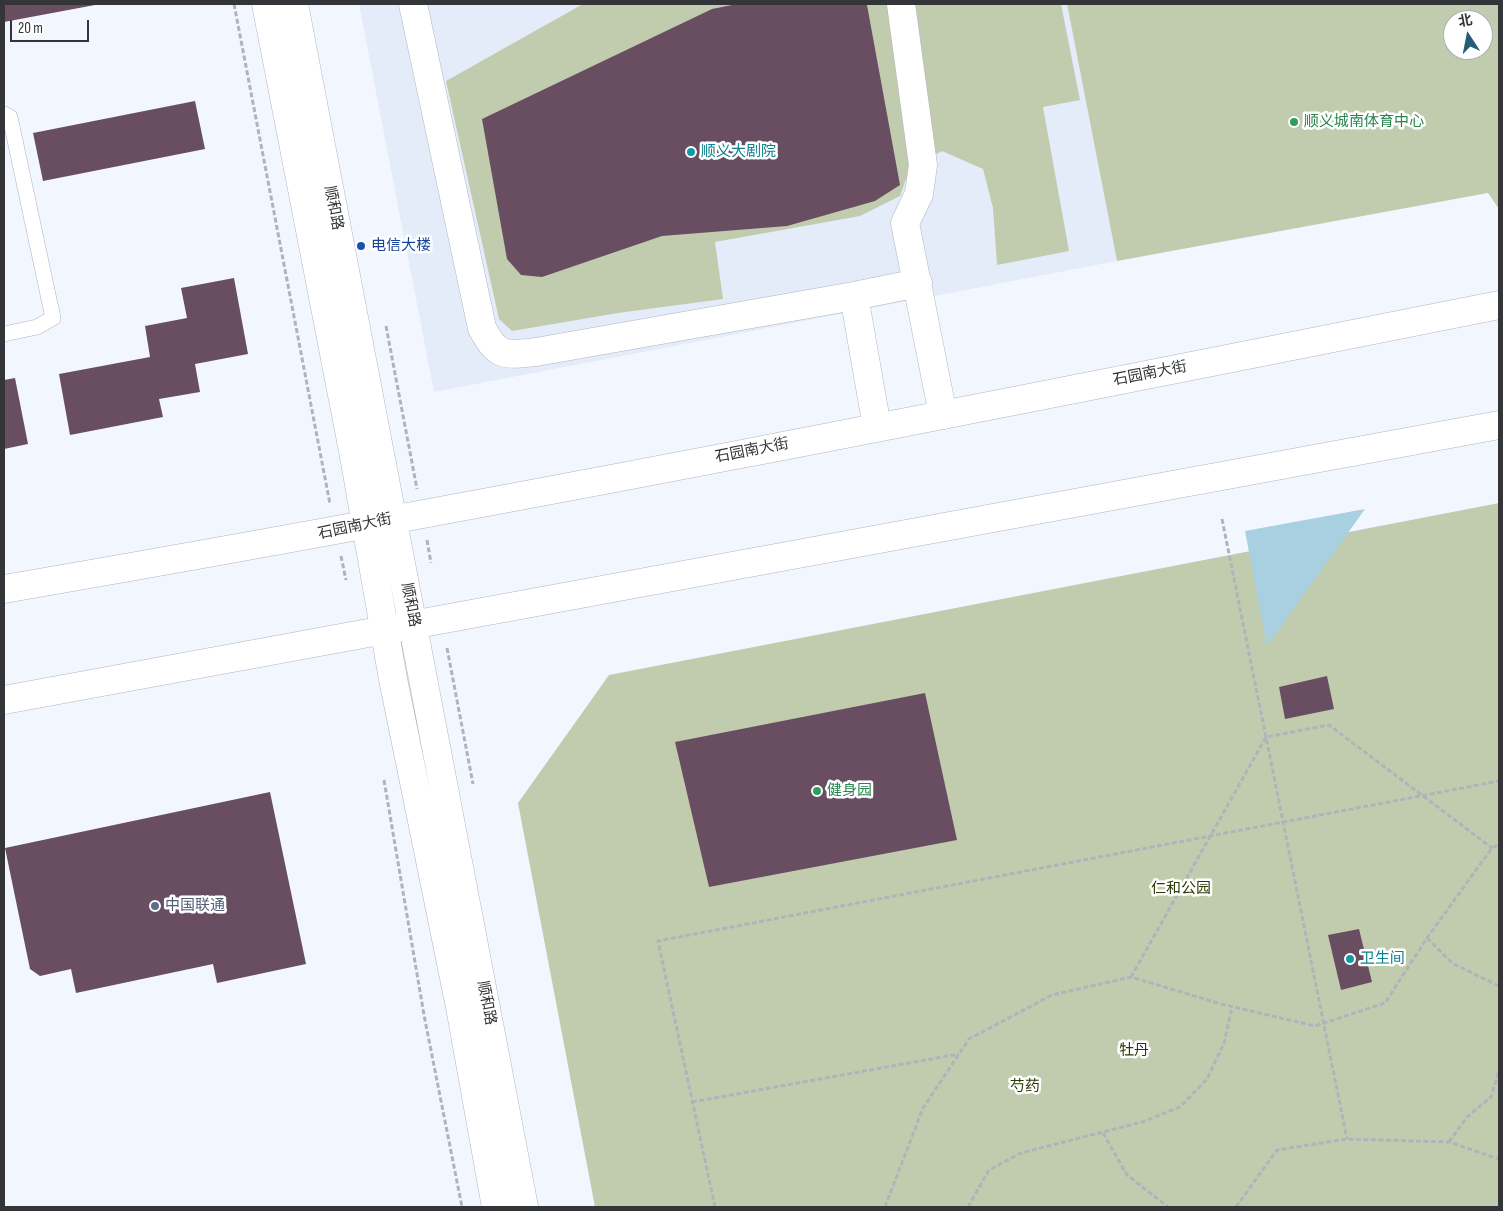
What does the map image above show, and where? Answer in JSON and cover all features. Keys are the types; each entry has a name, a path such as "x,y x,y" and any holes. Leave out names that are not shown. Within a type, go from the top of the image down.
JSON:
{"main road":[{"name":"顺和路","path":"266,4 352,450 384,631 460,1007 496,1207"},
{"name":"顺和路","path":"294,4 524,1207"},
{"path":"412,4 482,328 491,346 508,355 536,352 918,283"},
{"path":"901,4 923,165 919,194 905,223 943,415"},
{"path":"854,296 877,427"},
{"name":"石园南大街","path":"4,589 365,526 393,519 943,415 1499,304"},
{"path":"4,700 1499,425"}],"lane":[{"path":"4,114 10,117 53,318 36,328 4,334"}],"path":[{"path":"234,4 320,462 347,588"},
{"path":"1222,519 1347,1139"},
{"path":"1131,977 1266,737 1329,725 1492,848"},
{"path":"382,772 424,1015 462,1207"},
{"path":"715,1207 658,941 1499,781"},
{"path":"885,1207 923,1108 969,1039 1052,994 1131,977 1232,1007 1315,1026 1385,1003 1427,938 1492,848 1499,844"},
{"path":"1427,938 1452,963 1499,986"},
{"path":"968,1207 989,1170 1020,1153 1142,1122 1180,1107 1207,1079 1224,1044 1232,1007"},
{"path":"692,1102 960,1054"},
{"path":"1448,1142 1467,1117 1491,1097 1499,1071"},
{"path":"1103,1133 1127,1175 1168,1207"},
{"path":"1236,1207 1277,1150 1347,1139 1448,1142 1499,1159"}],"shaded area":[{"path":"359,4 1067,4 1117,261 434,392"}],"green space":[{"path":"583,4 1061,4 1080,100 1043,107 1069,251 997,265 993,208 983,169 942,151 910,168 900,196 860,216 715,242 723,299 618,313 512,331 499,319 446,81"},
{"name":"顺义城南体育中心","path":"1067,4 1499,4 1499,209 1488,193 1117,261"},
{"name":"仁和公园","path":"1499,503 1499,1207 595,1207 518,803 609,675"}],"water":[{"path":"1365,509 1267,646 1245,531"}],"building":[{"path":"4,4 95,4 95,5 4,22"},
{"name":"顺义大剧院","path":"737,4 867,5 900,185 875,201 787,226 662,236 542,277 521,275 507,259 482,119 712,9"},
{"path":"195,101 205,149 43,181 33,133"},
{"path":"234,278 248,354 195,364 200,392 159,399 163,417 70,435 59,374 150,357 145,326 187,318 181,288"},
{"path":"15,378 28,444 4,449 4,380"},
{"path":"1327,676 1334,709 1285,719 1279,687"},
{"name":"健身园","path":"925,693 957,840 709,887 675,742"},
{"name":"中国联通","path":"270,792 306,964 217,983 213,964 76,993 71,969 40,976 30,969 5,848"},
{"name":"卫生间","path":"1359,929 1372,982 1341,990 1328,935"}],"place":[{"name":"顺义城南体育中心","path":"1294,122"},
{"name":"顺义大剧院","path":"691,152"},
{"name":"电信大楼","path":"361,246"},
{"name":"健身园","path":"817,791"},
{"name":"中国联通","path":"155,906"},
{"name":"卫生间","path":"1350,959"}],"park label":[{"name":"牡丹","path":"1134,1051"},
{"name":"芍药","path":"1025,1087"}]}
